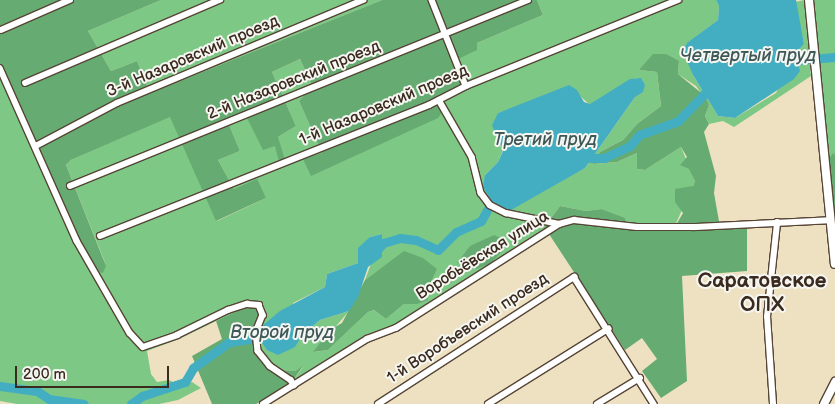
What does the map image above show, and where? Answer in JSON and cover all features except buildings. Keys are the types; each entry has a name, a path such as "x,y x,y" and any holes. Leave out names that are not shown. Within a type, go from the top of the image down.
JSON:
{"street":[{"path":"1,30 70,0"},
{"path":"24,83 220,0"},
{"name":"3-й Назаровский проезд","path":"36,146 117,103 363,0"},
{"path":"432,0 466,86"},
{"name":"2-й Назаровский проезд","path":"70,186 528,0"},
{"name":"1-й Назаровский проезд","path":"100,236 439,100 466,86 678,0"},
{"path":"808,0 835,264"},
{"path":"0,68 77,241 116,312 143,347 178,335 228,310 247,304 259,305 263,315 256,332 258,351 270,366 291,380 294,385"},
{"path":"439,100 472,157 481,193 490,205 506,213 559,224"},
{"name":"Воробьёвская улица","path":"263,404 367,339 396,328 559,224 574,220 637,227 777,224 831,220"},
{"path":"773,404 767,317 777,224"},
{"name":"1-й Воробъевский проезд","path":"378,404 574,277 608,329"},
{"path":"488,404 608,329 640,378 654,404"},
{"path":"597,404 640,378"},
{"path":"824,404 835,382"}],"green space":[{"path":"0,0 161,0 88,31 111,71 137,61 150,93 382,0 537,0 543,15 477,43 477,50 454,61 461,86 438,103 442,112 438,118 311,176 303,159 322,153 299,101 312,86 300,59 272,72 296,126 278,137 285,160 279,162 275,146 263,150 244,112 227,120 240,151 218,160 234,189 257,179 266,198 216,221 170,117 71,160 66,165 106,266 103,273 94,271 77,241 0,68"},
{"path":"161,0 382,0 150,93 137,61 111,71 88,31"},
{"path":"537,0 716,0 719,6 718,20 697,36 693,75 718,116 735,118 776,93 795,54 804,44 795,2 804,0 811,76 734,127 723,121 709,124 705,116 709,105 696,86 678,74 679,61 639,70 657,72 661,106 637,124 623,140 600,152 594,164 617,162 637,153 637,169 645,170 681,147 695,181 673,230 626,228 601,209 586,211 560,206 542,230 394,325 366,336 290,385 303,367 295,371 268,369 255,351 253,332 259,316 256,308 247,306 179,339 147,351 151,374 157,382 169,380 181,386 192,382 201,388 178,400 159,404 17,404 0,401 0,68 106,265 66,165 71,160 171,116 217,221 266,198 234,189 218,160 240,151 227,120 244,112 278,137 296,126 272,72 300,59 312,86 299,101 322,153 311,175 438,104 453,61 477,43 543,15","holes":["637,78 635,97 585,168 555,183 485,175 498,162 503,150 497,140 498,113 515,107 580,96 590,105","382,234 365,280 387,264 417,304 404,304 386,319 374,310 368,312 328,350 314,352 349,311 320,320 302,335 293,303 325,287 327,274 358,263 370,237"]},
{"path":"811,0 835,0 835,155 828,161"},
{"path":"653,54 666,54 679,61 678,74 705,96 709,105 705,116 709,124 704,132 716,176 714,193 720,227 747,227 747,271 682,276 687,381 661,398 642,371 657,359 642,338 625,350 549,234 542,230 560,206 586,211 601,209 625,218 626,228 673,230 683,213 675,202 675,189 693,186 695,181 689,169 680,165 687,157 681,147 645,170 637,169 637,153 617,162 593,164 600,152 623,140 637,124 661,106 657,72 639,70"},
{"path":"833,153 835,155 835,232 828,161"},
{"path":"494,235 503,239 506,247 490,264 476,269 457,263 470,246"},
{"path":"404,251 423,258 437,269 427,290 428,300 417,304 404,304 386,319 374,310 368,312 328,350 313,352 330,330 342,323 365,280"},
{"path":"247,306 256,308 259,316 254,332 255,351 268,369 295,371 303,366 290,385 256,404 212,404 192,356 222,339 216,321"}],"water":[{"name":"Четвертый пруд","path":"716,0 796,0 804,44 795,54 800,71 794,79 735,118 718,116 693,75 683,52 687,43 718,20 719,6"},
{"name":"Третий пруд","path":"641,78 645,85 643,92 635,97 585,168 511,210 500,209 491,200 483,187 485,175 498,162 503,151 492,125 498,113 569,85 577,90 584,102 590,104 630,79"},
{"name":"Второй пруд","path":"382,234 382,257 368,267 358,297 349,311 320,320 302,335 295,347 278,355 267,350 260,340 262,326 280,311 325,287 327,274 358,263 358,248 370,237"}],"waterway":[{"path":"788,61 835,57"},
{"path":"580,158 604,158 630,146 639,135 678,121 712,86"},
{"path":"377,250 383,243 400,238 416,240 438,250 456,232 481,221 494,198"},
{"path":"131,404 142,396 185,382 193,368 229,342 265,337"},
{"path":"0,386 37,391 49,399 84,404"}],"district":[{"name":"Саратовское ОПХ","path":"762,293"}]}
